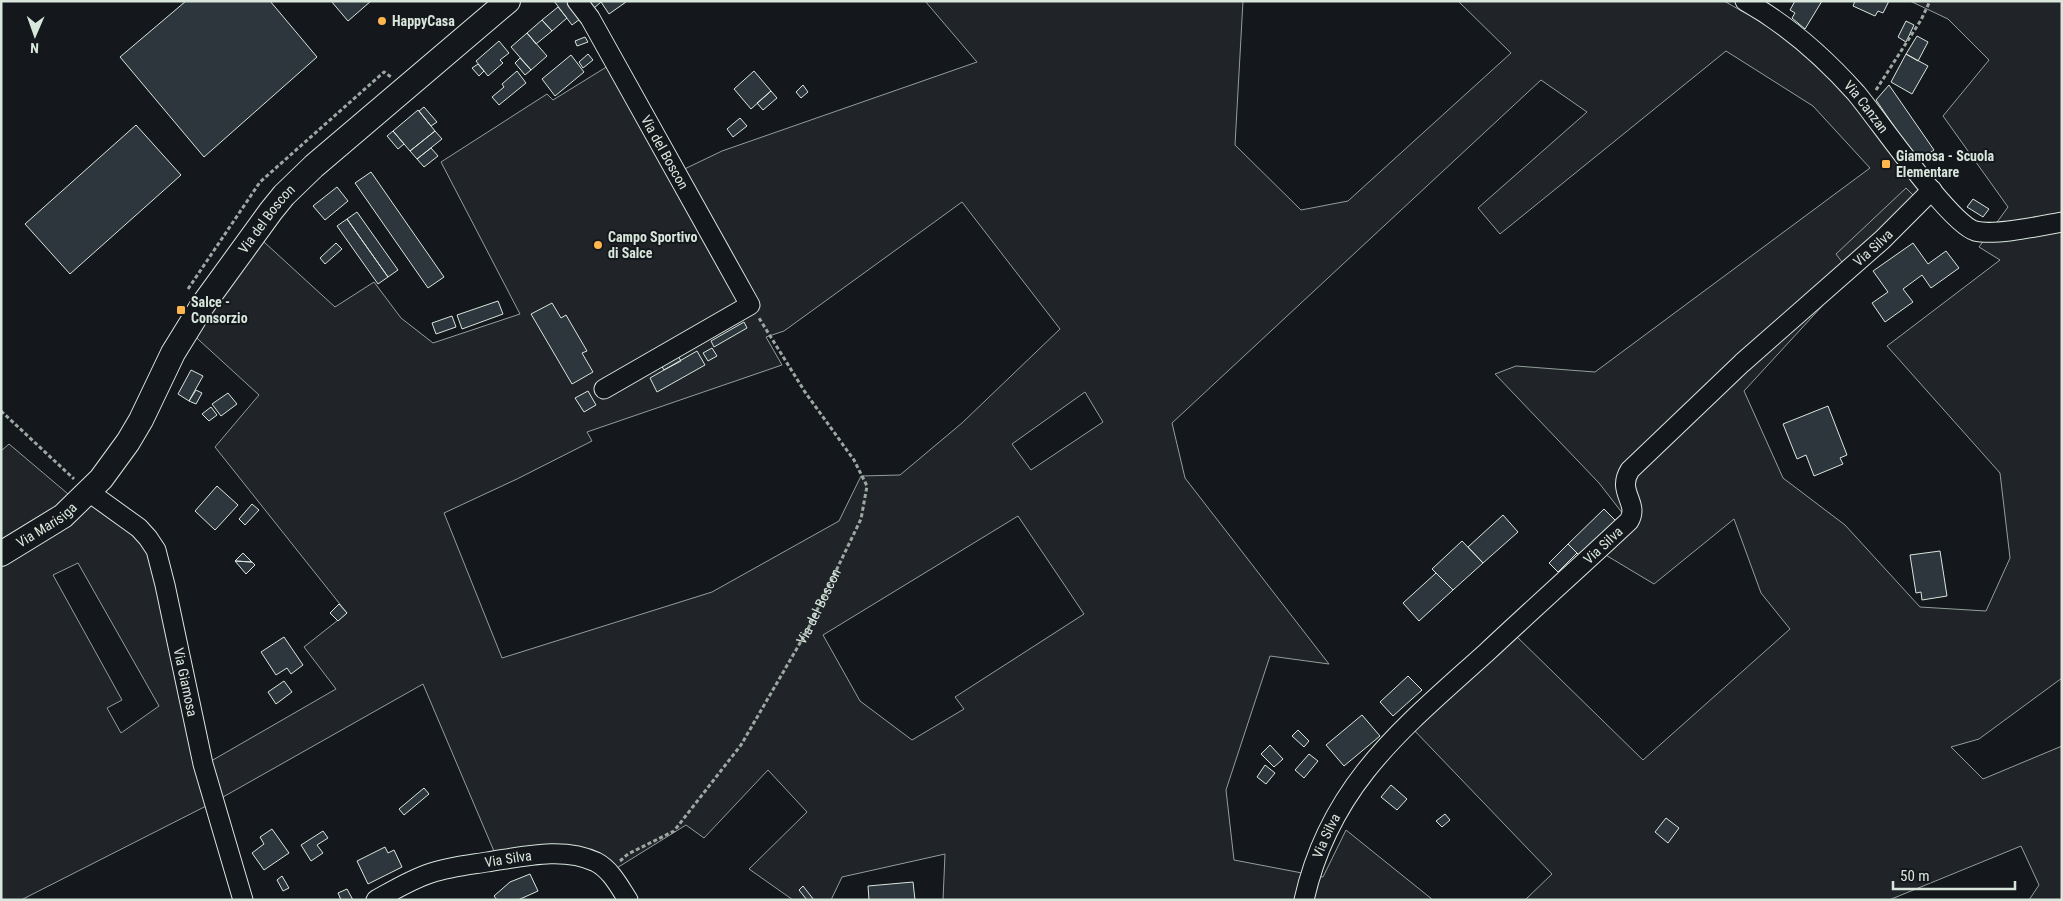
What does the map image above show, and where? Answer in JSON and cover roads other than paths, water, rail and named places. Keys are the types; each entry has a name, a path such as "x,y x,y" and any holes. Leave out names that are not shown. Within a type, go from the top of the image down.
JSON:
{"main road":[{"name":"Via del Boscon","path":"83,486 128,442 188,326 254,233 284,195 322,159 508,1"},
{"name":"Via Marisiga","path":"1,554 63,516 83,486"}],"street":[{"name":"Via del Boscon","path":"577,1 590,18 750,305 604,389"},
{"name":"Via Canzan","path":"1745,1 1766,13 1806,43 1833,68 1961,223 1974,230 1988,232 2062,222"},
{"name":"Via Silva","path":"1304,900 1316,860 1335,814 1367,768 1404,727 1629,521 1633,511 1624,488 1626,476 1630,470 1742,364 1882,240 1932,190"},
{"name":"Via Giamosa","path":"83,486 139,528 156,550 166,584 203,764 243,900"},
{"name":"Via Silva","path":"376,900 430,873 532,855 577,856 598,863 609,872 628,900"}],"place":[{"name":"HappyCasa","path":"382,21"},
{"name":"Giamosa - Scuola Elementare","path":"1886,164"},
{"name":"Campo Sportivo di Salce","path":"598,245"},
{"name":"Salce - Consorzio","path":"181,310"}]}
